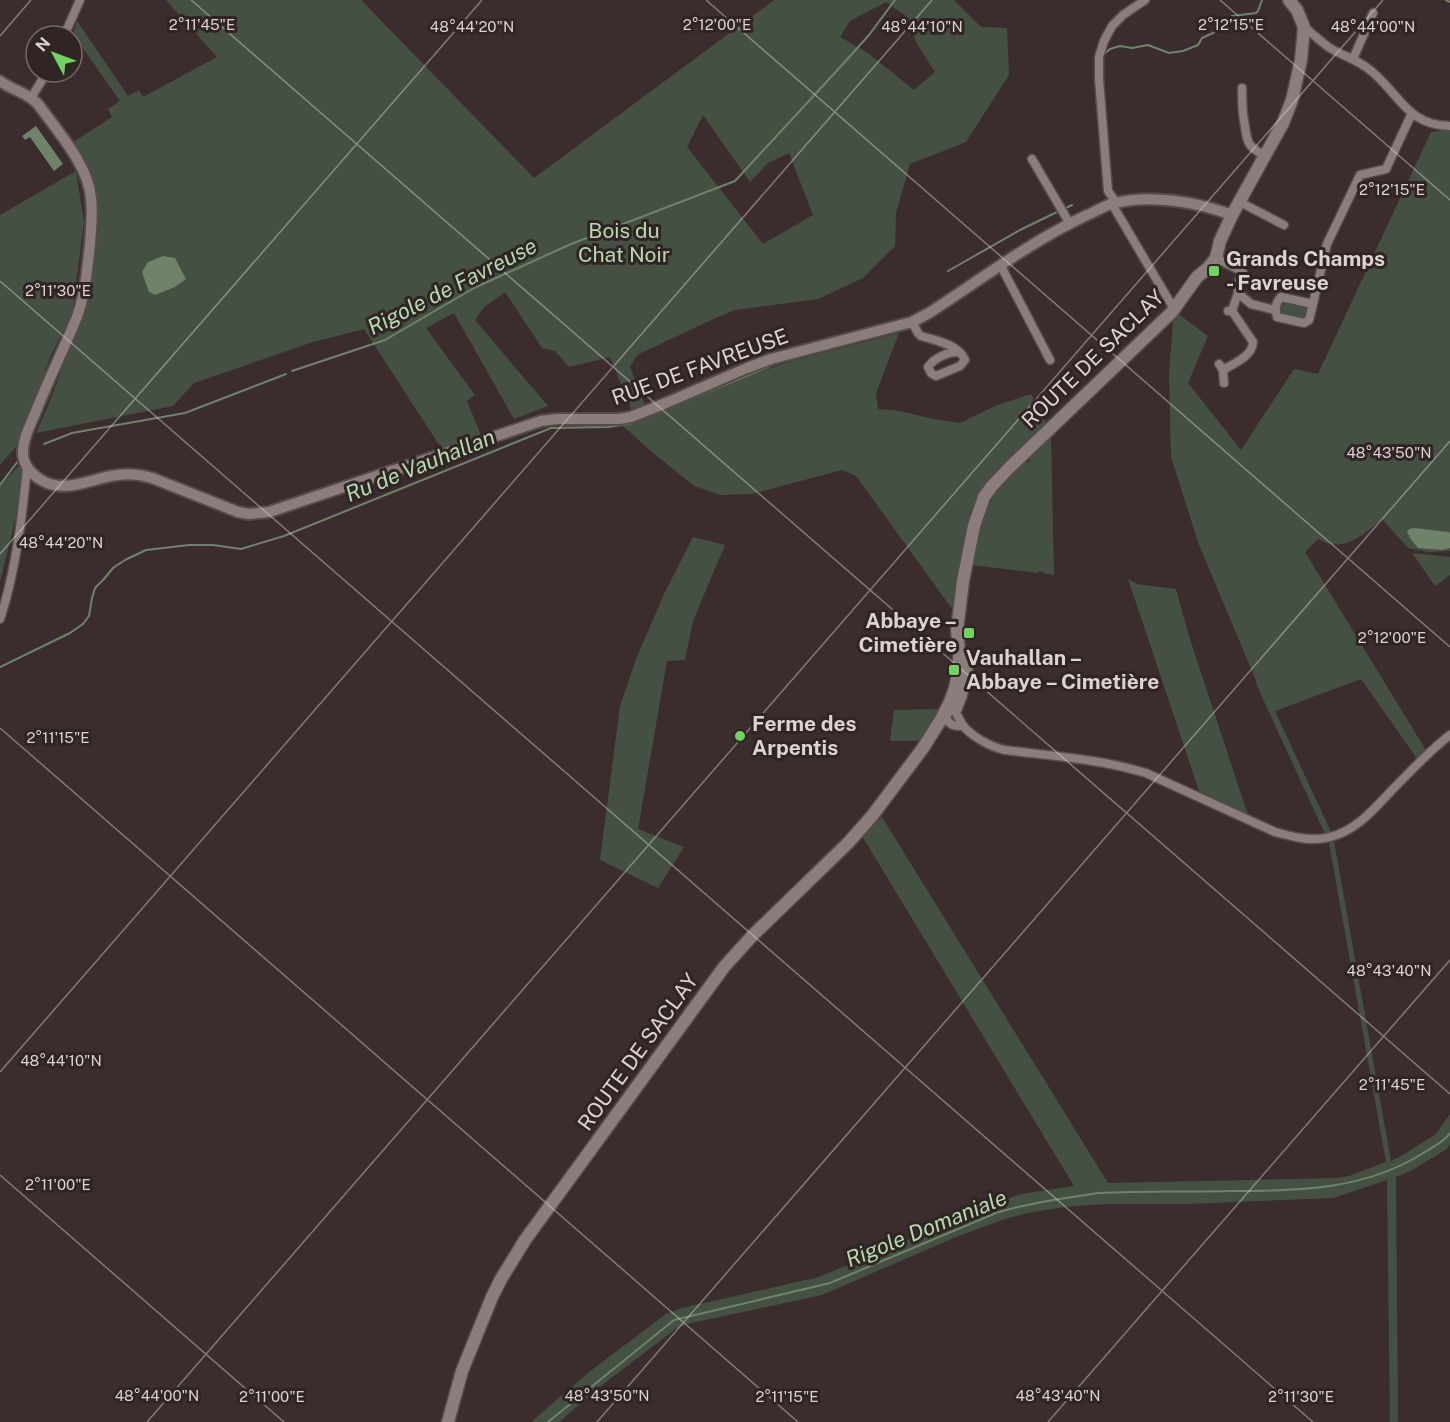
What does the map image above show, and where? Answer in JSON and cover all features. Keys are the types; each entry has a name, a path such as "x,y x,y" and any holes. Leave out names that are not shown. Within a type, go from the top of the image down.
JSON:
{"main road":[{"path":"1289,0 1297,10 1304,27"},
{"name":"ROUTE DE SACLAY","path":"448,1422 462,1371 492,1297 525,1240 724,967 753,935 859,831 894,789 940,722 950,702 959,669 957,630 963,581 974,526 984,497 992,486 1174,309 1197,277 1216,258 1220,241 1232,215 1283,123 1292,100 1301,60 1304,27"},
{"name":"ROUTE DE SACLAY","path":"924,748 944,729 963,691 968,650 960,616"}],"street":[{"path":"69,24 80,0"},
{"path":"1145,0 1123,15 1112,26 1099,57 1103,139 1108,191 1113,198 1112,204 1174,309"},
{"path":"1353,58 1373,13"},
{"path":"1304,27 1330,48 1353,58 1380,78 1402,105 1423,121 1450,126"},
{"path":"0,81 31,98 50,121 81,167 92,199 88,266 82,303 26,436 23,459 27,467 20,536 0,619"},
{"path":"31,98 40,84"},
{"path":"1242,88 1241,110 1245,135 1255,150 1265,156"},
{"path":"1313,304 1281,297 1277,301 1275,310 1277,317 1304,323 1309,320 1313,304 1327,244 1360,174 1386,169 1412,113"},
{"path":"1032,159 1070,224"},
{"name":"RUE DE FAVREUSE","path":"27,467 32,474 54,486 65,486 123,474 142,475 227,508 249,514 269,512 541,421 631,417 771,359 912,322 1070,224 1112,204 1133,200 1161,199 1206,206 1232,215"},
{"path":"1240,202 1284,225"},
{"path":"1216,258 1243,273 1239,281 1238,293 1229,311 1253,342 1253,348 1248,355 1221,367 1224,383"},
{"path":"1001,266 1050,360"},
{"path":"1238,293 1251,304 1275,310"},
{"path":"912,322 921,336 951,345 958,352"},
{"name":"ROUTE DE SACLAY","path":"952,717 946,718 956,696 955,688"},
{"path":"952,717 954,726 963,726"},
{"path":"952,717 995,748 1102,763 1146,773 1275,832 1312,839 1330,837 1364,819 1435,747 1450,735"}],"green space":[{"name":"Bois du Chat Noir","path":"166,0 361,0 534,178 774,0 954,0 981,27 1007,28 1009,75 966,142 910,164 896,213 895,246 863,278 818,299 735,310 637,355 630,367 646,408 632,411 610,357 569,367 555,351 542,348 505,292 484,307 475,320 548,406 514,419 454,313 426,328 475,395 467,401 481,435 472,441 443,451 364,329 313,342 194,383 173,406 36,433 83,313 96,226 98,205 95,183 85,160 72,143 112,117 108,109 120,101 84,50 84,31 128,96 139,90 143,97 217,57","holes":["886,2 905,15 917,44 935,72 914,90 868,53 840,37 850,21","703,115 750,182 768,163 789,153 813,215 763,244 687,147"]},
{"path":"1450,130 1450,551 1428,552 1408,548 1382,519 1353,541 1336,544 1318,539 1305,552 1427,752 1418,760 1361,679 1275,711 1332,834 1325,834 1257,686 1199,545 1171,457 1169,374 1173,321 1177,313 1208,336 1188,383 1241,450 1294,369 1318,374 1431,132"},
{"path":"76,171 84,222 72,314 50,357 21,441 0,465 0,215"},
{"path":"1284,300 1307,305 1309,312 1305,319 1279,314 1279,304"},
{"path":"899,333 876,393 878,409 960,423 995,406 1031,394 1047,426 984,501 954,610 856,476 842,470 752,494 721,495 694,486 622,425 701,392 788,362"},
{"path":"1051,437 1054,575 1039,571 1038,573 971,565 981,522 988,502 993,499 991,496 1024,462 1029,462 1031,455"},
{"path":"21,463 22,492 0,582 0,486"},
{"path":"693,537 725,545 693,621 685,660 667,661 638,829 684,847 658,888 600,860 620,706 636,659 664,594"},
{"path":"1412,553 1450,557 1450,575 1435,586"},
{"path":"1128,579 1137,584 1176,589 1189,636 1248,815 1200,794"},
{"path":"944,709 922,741 890,741 894,710"},
{"path":"882,817 1108,1183 1336,1178 1349,1176 1386,1162 1329,843 1334,841 1391,1161 1436,1134 1450,1114 1450,1144 1447,1149 1396,1177 1398,1422 1390,1422 1387,1180 1333,1198 1188,1204 1107,1204 1064,1207 1005,1219 956,1237 822,1295 677,1328 602,1385 559,1422 531,1422 589,1372 666,1314 682,1308 819,1277 1000,1201 1021,1194 1074,1186 862,836"}],"shaded area":[{"path":"36,126 63,164 54,171 30,137 25,140 22,136"},
{"path":"163,256 175,258 186,279 175,287 155,295 149,292 142,272 148,262"},
{"path":"1414,528 1449,532 1450,548 1442,550 1418,548 1407,531"}],"waterway":[{"name":"Rigole de Favreuse","path":"292,371 385,340 474,288 571,244 735,181 869,35 895,0"},
{"name":"Ru de Vauhallan","path":"1103,55 1110,49 1120,46 1132,48 1148,45 1169,53 1183,51 1198,45 1202,38 1215,32 1232,16 1256,13 1262,0"},
{"name":"Ru de Vauhallan","path":"1446,0 1450,2"},
{"name":"Ru de Vauhallan","path":"1064,209 1072,205"},
{"name":"Ru de Vauhallan","path":"948,271 1020,230 1059,211"},
{"name":"Ru de Vauhallan","path":"0,667 70,633 83,624 89,616 95,588 113,568 146,550 189,545 213,545 241,549 284,536 551,428 608,427 629,424 780,362"},
{"name":"Rigole de Favreuse","path":"44,444 72,433 185,413 286,374"},
{"name":"Rigole de Favreuse","path":"0,485 18,461"},
{"name":"Rigole Domaniale","path":"548,1422 674,1320 830,1283 996,1213 1099,1193 1282,1190 1331,1186 1356,1181 1403,1165 1439,1144 1450,1133"}],"place":[{"name":"Grands Champs - Favreuse","path":"1214,271"},
{"name":"Abbaye – Cimetière","path":"969,633"},
{"name":"Vauhallan – Abbaye – Cimetière","path":"954,670"},
{"name":"Ferme des Arpentis","path":"740,736"}]}
